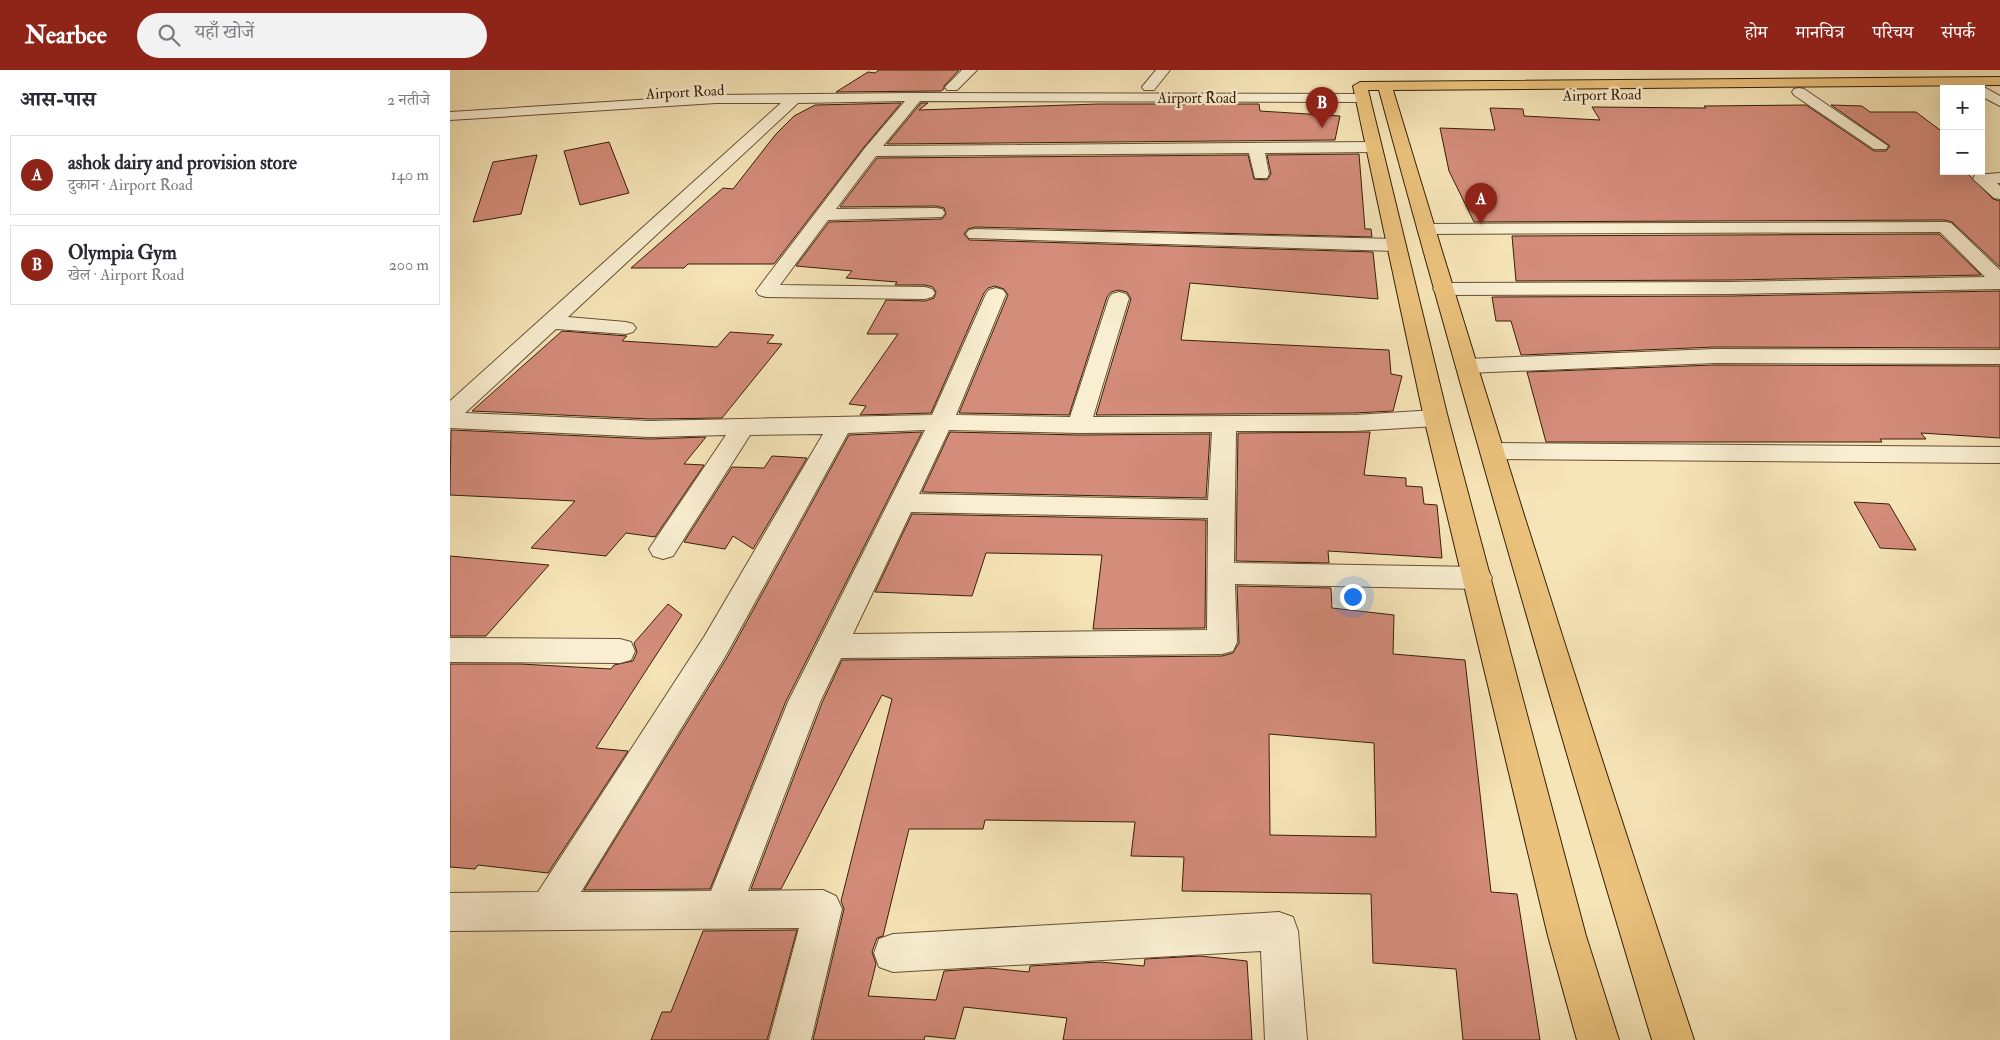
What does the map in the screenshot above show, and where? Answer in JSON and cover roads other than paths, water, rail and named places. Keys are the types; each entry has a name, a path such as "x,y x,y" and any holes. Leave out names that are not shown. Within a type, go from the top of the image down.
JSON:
{"main road":[{"name":"Airport Road","path":"1374,92 2000,81"},
{"path":"1985,90 2000,90"},
{"name":"Airport Road","path":"1374,92 1940,91"},
{"path":"1374,92 1373,147 1436,418 1567,936 1598,1040"},
{"path":"1374,92 1426,229 1624,886 1673,1040"}],"street":[{"path":"952,88 970,70"},
{"path":"1149,87 1163,70"},
{"name":"Airport Road","path":"450,105 759,88 1149,87 1374,92"},
{"name":"Airport Road","path":"450,116 716,99 1374,92"},
{"path":"1799,92 1880,146"},
{"path":"1985,92 2000,102"},
{"path":"450,414 795,98"},
{"path":"916,98 871,151 766,291 925,293"},
{"path":"871,151 1373,147"},
{"path":"1256,149 1261,174"},
{"path":"2000,178 1981,179 2000,194"},
{"path":"824,215 936,213"},
{"path":"1426,229 1945,227 2000,282"},
{"path":"975,234 1195,232 1307,244 1396,245"},
{"path":"1443,289 1722,288 2000,282"},
{"path":"722,910 804,702 941,422 996,294"},
{"path":"1079,425 1119,298"},
{"path":"551,322 626,328"},
{"path":"1467,366 1715,356 2000,357"},
{"path":"450,420 650,429 840,426 941,422 1079,425 1354,423 1436,418"},
{"path":"832,646 1222,642 1220,509 1224,423"},
{"path":"547,912 715,646 840,426"},
{"path":"663,549 743,428"},
{"path":"1492,451 2000,455"},
{"path":"900,503 1220,509"},
{"path":"1220,573 1478,578"},
{"path":"450,650 620,651"},
{"path":"450,912 823,909 790,1040"},
{"path":"893,953 1279,930 1286,1040"}],"place":[{"name":"Olympia Gym","path":"1322,128"},
{"name":"ashok dairy and provision store","path":"1481,224"}]}
